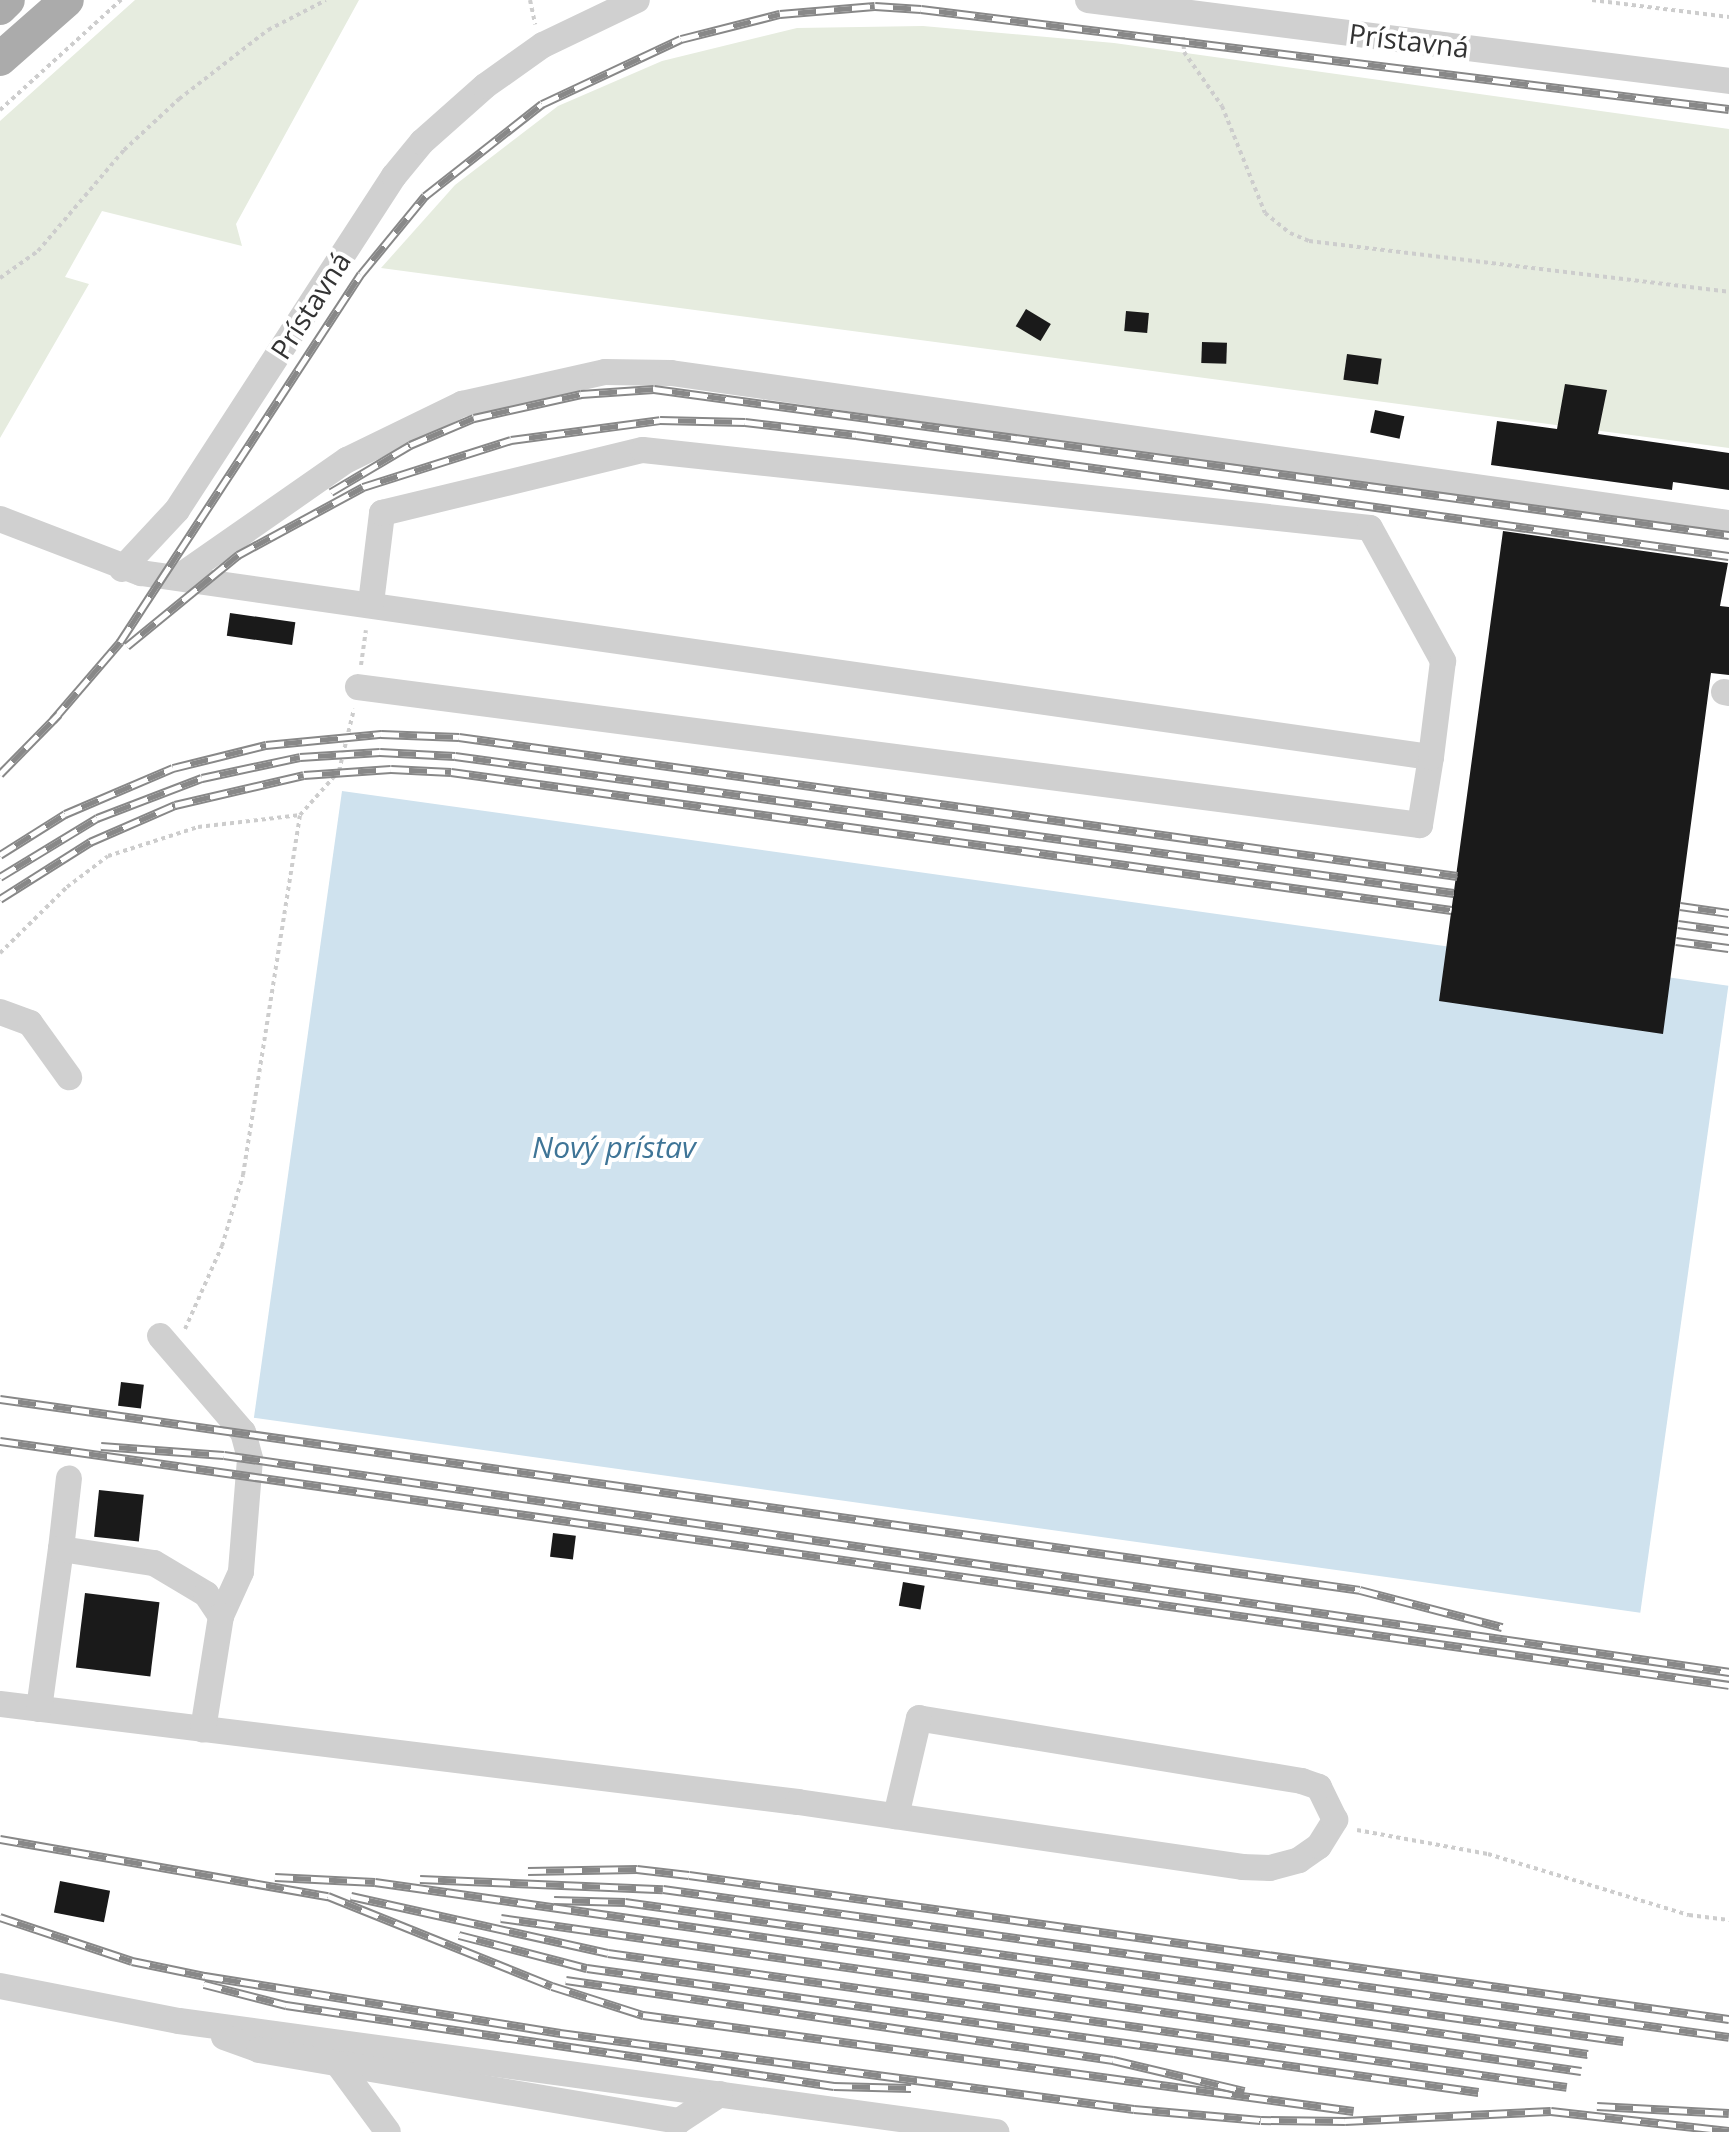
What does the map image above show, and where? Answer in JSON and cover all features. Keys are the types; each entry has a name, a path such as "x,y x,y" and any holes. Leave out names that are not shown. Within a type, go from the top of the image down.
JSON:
{"main road":[{"path":"0,8 8,0"},
{"path":"0,59 67,0"}],"street":[{"name":"Prístavná","path":"122,569 177,510 394,176 422,142 485,86 543,45 637,0"},
{"name":"Prístavná","path":"1088,0 1729,81"},
{"path":"179,577 347,460 462,404 605,372 671,373 1729,523"},
{"path":"358,687 1420,825 1443,661 1370,528 643,450 382,513 371,603"},
{"path":"0,519 122,569 1431,757"},
{"path":"0,1012 30,1023 69,1077"},
{"path":"168,1344 243,1432 250,1459 241,1572 221,1616 203,1730"},
{"path":"39,1709 69,1478"},
{"path":"61,1549 154,1563 206,1594 221,1616"},
{"path":"0,1704 896,1816 1256,1867 1299,1860 1319,1846 1335,1820 1332,1805 1319,1787 1302,1781 919,1718 896,1816"},
{"path":"0,1986 179,2021 996,2132"},
{"path":"179,2021 259,2050 635,2123 679,2121 720,2094"},
{"path":"338,2064 388,2132"}],"path":[{"path":"0,110 121,0"},
{"path":"0,278 38,251 124,150 179,99 268,30 326,0"},
{"path":"1592,0 1729,17"},
{"path":"1186,11 1184,52 1222,106 1265,213 1290,233 1309,241 1729,292"},
{"path":"168,1344 222,1246 243,1175 300,815 339,771 358,687 371,603"},
{"path":"0,953 67,887 108,856 198,827 300,815"},
{"path":"1327,1832 1400,1834 1461,1852 1488,1854 1689,1915 1729,1920"}],"shaded area":[{"path":"135,0 359,0 236,224 242,246 102,211 65,277 89,284 0,438 0,121"},
{"path":"923,26 1114,43 1729,129 1729,448 381,268 455,185 558,106 662,61 797,28"}],"water":[{"name":"Nový prístav","path":"342,791 1728,986 1640,1613 254,1418"}],"building":[{"path":"1026,309 1051,324 1041,341 1016,326"},
{"path":"1126,311 1149,313 1147,333 1124,331"},
{"path":"1202,342 1227,343 1226,364 1201,363"},
{"path":"1347,354 1382,359 1378,385 1343,380"},
{"path":"1565,384 1607,390 1598,434 1729,453 1729,490 1673,482 1672,490 1491,465 1497,421 1557,429"},
{"path":"1375,410 1404,416 1400,439 1370,432"},
{"path":"1503,531 1728,563 1720,606 1729,607 1729,675 1711,673 1663,1034 1439,1001"},
{"path":"230,613 295,622 292,645 227,636"},
{"path":"121,1382 144,1385 141,1409 118,1406"},
{"path":"99,1490 144,1495 139,1541 94,1537"},
{"path":"553,1533 576,1536 573,1560 550,1557"},
{"path":"903,1582 925,1586 920,1609 899,1606"},
{"path":"85,1593 159,1602 150,1677 76,1667"},
{"path":"60,1881 110,1891 104,1922 54,1912"}],"railway":[{"path":"53,720 120,642 361,274 425,196 542,104 681,39 780,14 875,6 921,9 1729,109"},
{"path":"331,492 410,445 474,418 581,394 654,389 1729,535"},
{"path":"127,646 238,555 363,487 511,440 660,420 745,422 856,435 1729,556"},
{"path":"0,774 59,714"},
{"path":"0,855 65,814 173,768 266,745 381,734 459,737 1457,876"},
{"path":"0,877 97,818 202,778 300,757 380,752 455,756 1454,893"},
{"path":"0,899 90,842 175,805 304,775 391,769 451,772 1452,910"},
{"path":"1680,906 1729,913"},
{"path":"1678,924 1729,931"},
{"path":"1676,941 1729,948"},
{"path":"0,1399 1360,1590 1502,1627"},
{"path":"0,1441 1729,1685"},
{"path":"101,1446 224,1455 1729,1672"},
{"path":"0,1839 328,1896 552,1986 643,2015 1354,2111"},
{"path":"528,1871 637,1869 689,1875 1729,2019"},
{"path":"275,1877 375,1882 1588,2054"},
{"path":"420,1879 663,1889 1729,2037"},
{"path":"351,1896 608,1953 1567,2087"},
{"path":"554,1900 625,1902 1623,2041"},
{"path":"0,1917 132,1961 205,1976 560,2033 1134,2109 1261,2120 1345,2121 1551,2111 1729,2131"},
{"path":"501,1918 1581,2071"},
{"path":"459,1935 587,1968 1478,2092"},
{"path":"566,1980 1113,2060 1244,2091"},
{"path":"204,1984 286,2005 834,2086 911,2088"},
{"path":"1597,2106 1729,2113"}]}
